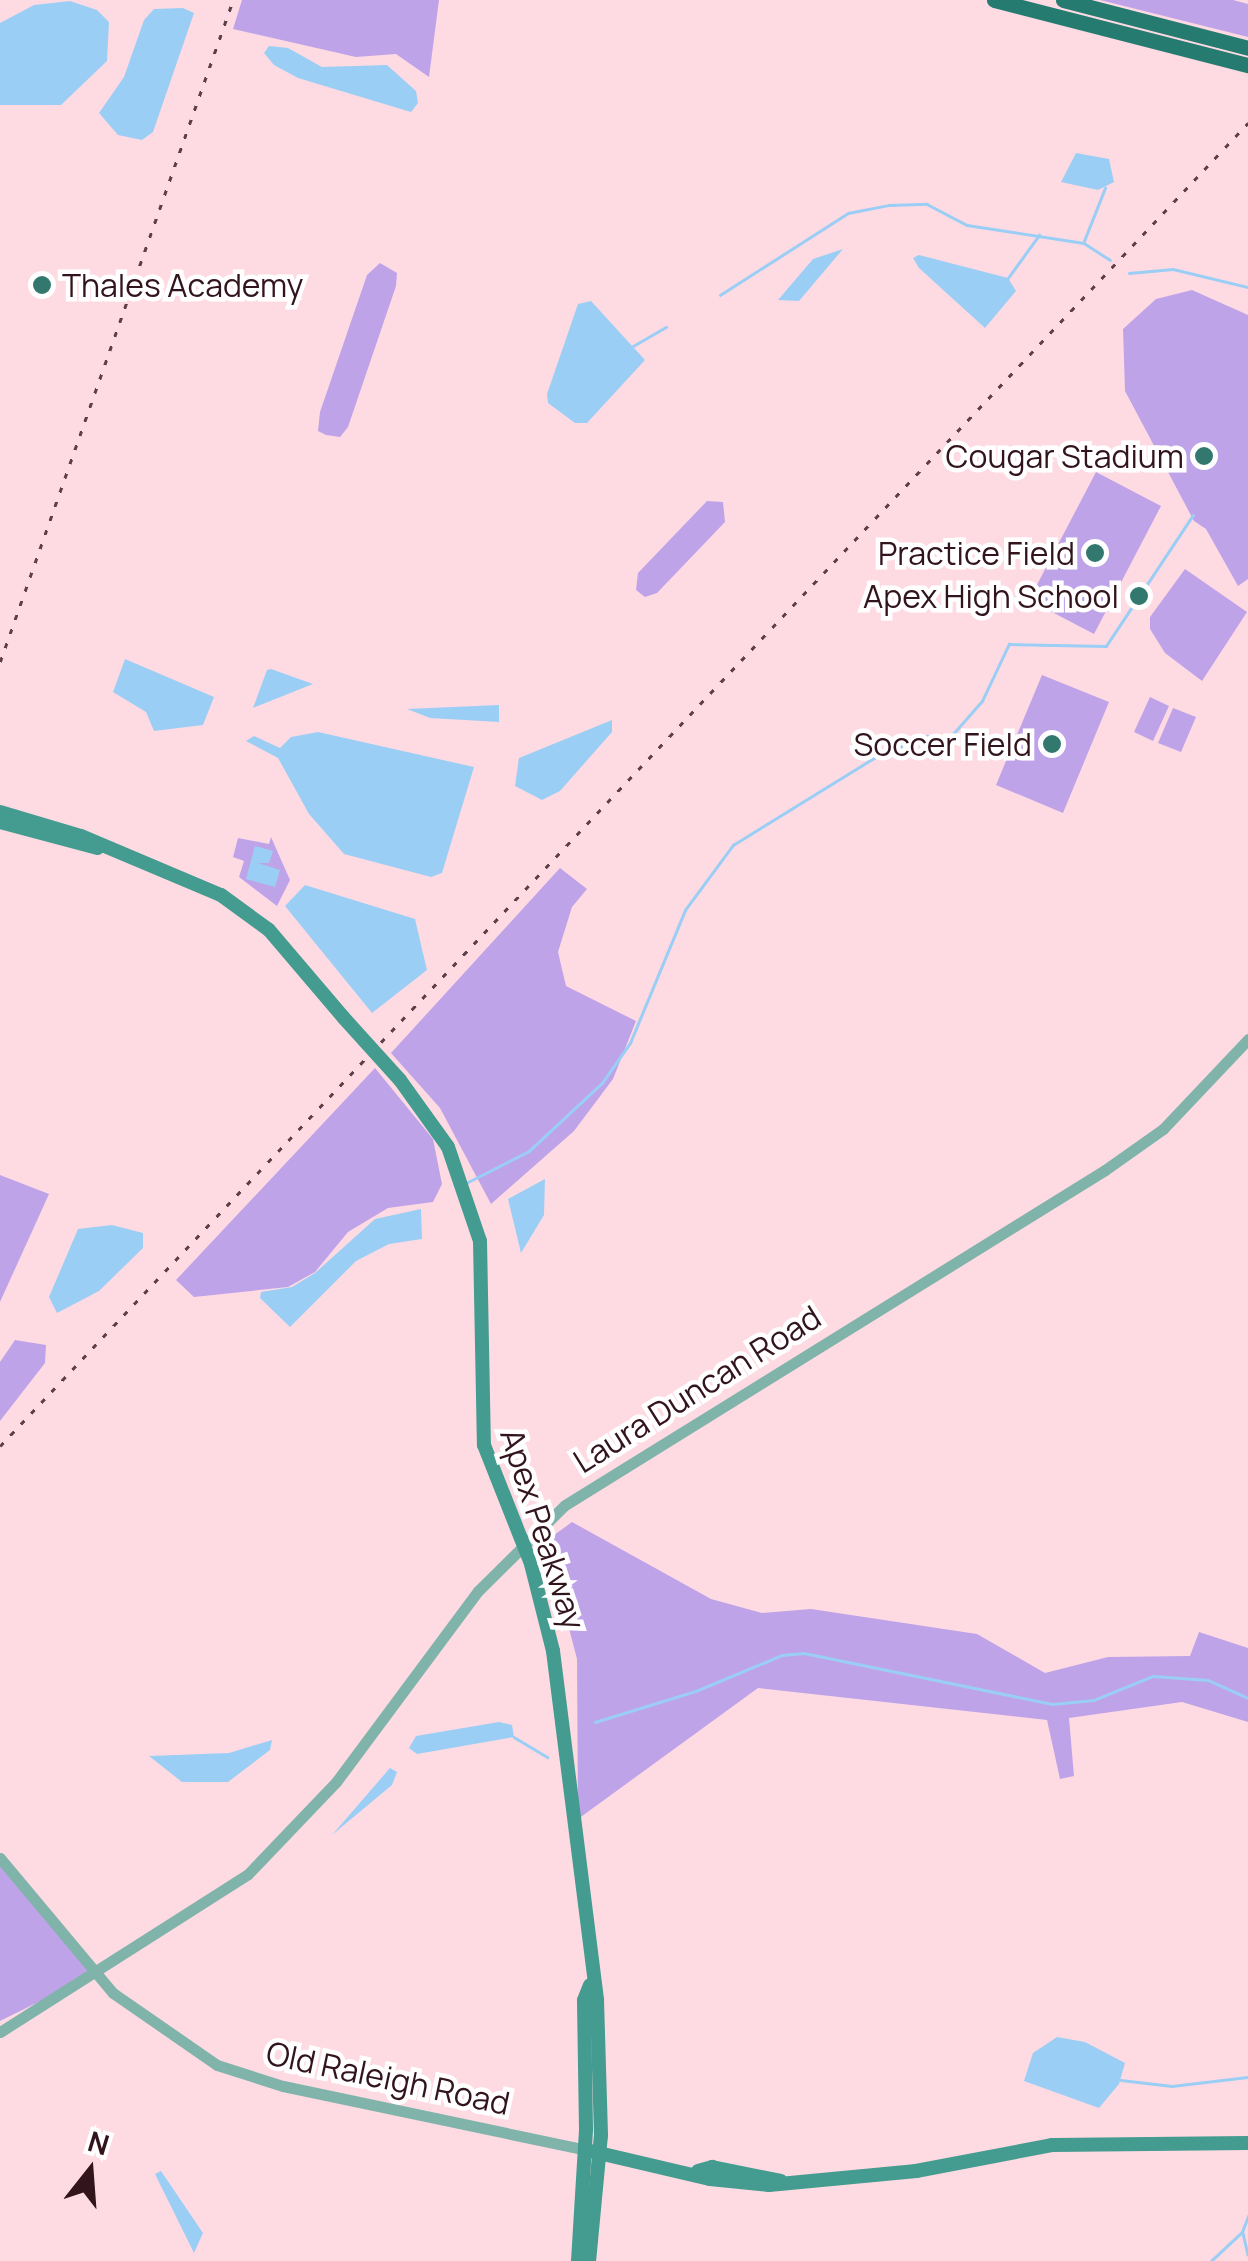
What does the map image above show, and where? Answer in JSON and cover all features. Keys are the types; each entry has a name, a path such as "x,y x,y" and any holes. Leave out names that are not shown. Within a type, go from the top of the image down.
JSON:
{"highway":[{"path":"994,0 1248,66"},
{"path":"1063,0 1248,48"}],"main road":[{"name":"Apex Peakway","path":"0,812 52,826 221,895 269,930 400,1080 448,1146 480,1241 486,1303 480,1426 494,1484 542,1598 564,1715 590,1985 584,2000 593,2152 589,2261"},
{"name":"Apex Peakway","path":"0,822 98,848"},
{"name":"Old Raleigh Road","path":"593,2152 698,2171 712,2167 781,2181 916,2172 1091,2142 1248,2144"},
{"name":"Apex Peakway","path":"578,2261 593,2152"}],"street":[{"name":"Laura Duncan Road","path":"0,2032 232,1886 308,1814 449,1625 522,1543 579,1495 1118,1161 1186,1108 1248,1040"},
{"name":"Old Raleigh Road","path":"0,1858 96,1974 152,2024 233,2071 593,2152"}],"shaded area":[{"path":"242,0 439,0 429,77 396,54 356,57 233,29"},
{"path":"1100,0 1233,0 1248,4 1248,37"},
{"path":"380,263 397,273 396,286 348,427 340,437 326,435 318,431 320,412 367,275"},
{"name":"Cougar Stadium","path":"1192,290 1248,315 1248,579 1238,586 1206,529 1194,521 1125,391 1123,329 1156,299"},
{"name":"Practice Field","path":"1096,472 1161,506 1094,634 1029,600"},
{"path":"707,501 723,502 725,522 657,593 645,597 636,590 638,573"},
{"path":"1185,569 1247,612 1202,681 1165,653 1150,629 1150,617"},
{"name":"Soccer Field","path":"1042,675 1109,702 1063,813 996,785"},
{"path":"1150,697 1169,706 1153,741 1134,732"},
{"path":"1173,708 1196,717 1181,752 1158,743"},
{"path":"271,837 290,880 277,906 239,877 244,861 233,857 238,838 269,844"},
{"path":"560,868 587,889 572,907 558,952 566,986 636,1021 613,1079 574,1131 491,1204 440,1108 391,1053"},
{"path":"375,1068 433,1139 442,1184 433,1202 388,1208 348,1232 315,1272 288,1287 194,1297 176,1280"},
{"path":"0,1175 49,1194 0,1302"},
{"path":"15,1340 46,1345 45,1363 0,1421 0,1362"},
{"path":"572,1522 711,1599 762,1613 811,1609 977,1634 1045,1673 1108,1657 1190,1656 1199,1632 1248,1648 1248,1722 1182,1702 1069,1718 1074,1776 1060,1779 1047,1720 758,1688 578,1819 577,1659 546,1541"},
{"path":"0,1860 95,1974 0,2021"}],"water":[{"path":"70,1 97,10 109,22 107,61 61,105 0,105 0,23 34,5"},
{"path":"183,8 194,13 153,132 142,140 118,135 99,113 124,77 144,20 154,9"},
{"path":"269,46 288,48 322,67 387,65 416,91 418,103 411,112 298,78 274,65 264,53"},
{"path":"1076,153 1109,159 1114,182 1098,190 1061,182"},
{"path":"843,249 799,301 778,300 813,259"},
{"path":"919,255 1008,278 1016,291 985,328 919,268 913,258"},
{"path":"591,301 645,360 587,423 575,423 548,403 547,394 578,304"},
{"path":"125,659 214,697 203,725 154,731 146,712 113,692"},
{"path":"271,669 313,684 253,708 267,670"},
{"path":"499,705 499,722 430,718 407,709"},
{"path":"612,720 612,732 560,791 542,800 515,786 519,758"},
{"path":"318,732 474,767 442,873 431,877 344,854 309,814 278,758 246,741 254,736 280,748 291,737"},
{"path":"255,846 273,851 269,863 258,863 280,870 275,887 246,879"},
{"path":"305,885 415,919 427,970 372,1013 285,906"},
{"path":"545,1179 544,1215 521,1253 508,1199"},
{"path":"421,1209 422,1239 389,1244 356,1261 290,1327 260,1298 261,1292 292,1287 315,1273 375,1219"},
{"path":"112,1225 143,1233 143,1248 99,1291 57,1313 49,1297 78,1229"},
{"path":"499,1722 512,1725 514,1737 417,1754 409,1748 416,1736"},
{"path":"272,1740 270,1750 228,1782 182,1782 149,1756 229,1753"},
{"path":"390,1768 397,1772 392,1785 332,1835"},
{"path":"1057,2037 1085,2042 1125,2063 1119,2084 1099,2108 1024,2081 1033,2053"},
{"path":"161,2171 203,2233 194,2253 155,2174"}],"waterway":[{"path":"1084,241 1105,188"},
{"path":"720,295 848,213 889,205 927,204 967,225 1084,243 1110,260"},
{"path":"1008,278 1039,235"},
{"path":"1129,273 1173,269 1248,287"},
{"path":"633,346 666,327"},
{"path":"468,1182 529,1151 602,1083 630,1043 685,910 733,845 877,756 927,736 945,743 982,701 1009,644 1106,646 1193,515"},
{"path":"595,1722 696,1691 782,1655 804,1653 1052,1704 1094,1700 1153,1676 1208,1680 1248,1698"},
{"path":"514,1737 547,1757"},
{"path":"1121,2080 1172,2086 1248,2077"},
{"path":"1211,2261 1242,2232 1248,2216"},
{"path":"1243,2233 1248,2254"}],"railway":[{"path":"0,662 233,0"},
{"path":"0,1446 1248,123"}],"place":[{"name":"Thales Academy","path":"42,285"},
{"name":"Cougar Stadium","path":"1204,456"},
{"name":"Practice Field","path":"1095,553"},
{"name":"Apex High School","path":"1139,596"},
{"name":"Soccer Field","path":"1052,744"}]}
